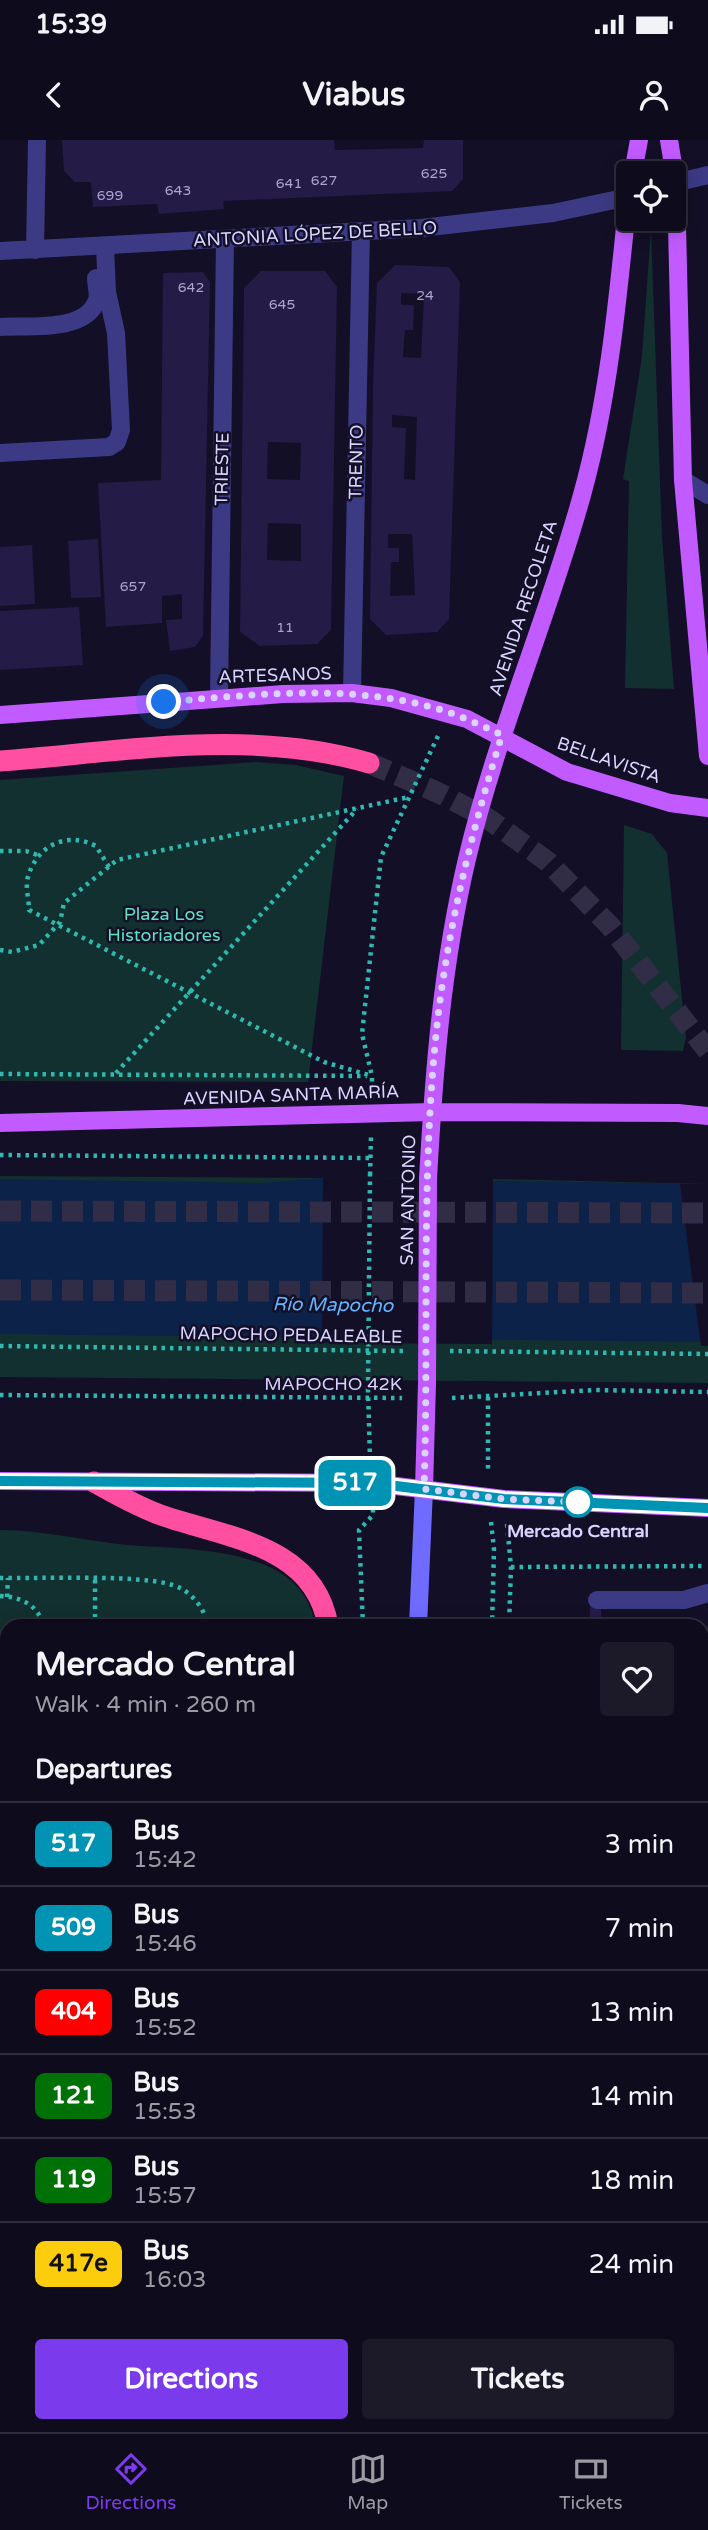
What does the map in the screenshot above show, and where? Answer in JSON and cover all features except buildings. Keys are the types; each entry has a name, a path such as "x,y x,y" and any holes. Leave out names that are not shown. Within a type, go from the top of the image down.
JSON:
{"highway":[{"path":"0,761 256,743 299,746 369,763"},
{"path":"94,1482 156,1513 250,1541 282,1557 312,1584 322,1603 326,1619"}],"main road":[{"path":"635,161 639,140"},
{"path":"669,140 672,161"},
{"name":"AVENIDA RECOLETA","path":"432,1112 435,1046 453,920 477,821 502,735 583,492 615,326 625,231"},
{"path":"676,231 683,480 708,756"},
{"name":"ARTESANOS","path":"0,715 219,697 352,694 391,698 449,713 502,735"},
{"name":"BELLAVISTA","path":"502,735 567,772 670,803 708,808"},
{"name":"AVENIDA SANTA MARÍA","path":"0,1123 371,1116 432,1112 678,1113 708,1116"},
{"name":"SAN ANTONIO","path":"418,1619 427,1390 428,1179 432,1112"},
{"path":"0,1481 371,1483 504,1499 708,1508"}],"street":[{"path":"35,250 37,140"},
{"path":"686,180 708,175"},
{"name":"ANTONIA LÓPEZ DE BELLO","path":"0,251 482,223 553,213 616,200"},
{"name":"TRENTO","path":"352,694 360,231"},
{"name":"TRIESTE","path":"219,697 225,240"},
{"path":"0,327 70,323 87,314 97,299 99,246"},
{"path":"0,453 109,447 117,442 121,430 116,333 99,246"},
{"path":"87,314 111,317"},
{"path":"683,480 708,495"},
{"path":"597,1600 684,1600 708,1593"}],"path":[{"path":"363,1619 359,1530 373,1515 368,1399 372,1076 362,1034 382,858 449,713"},
{"path":"0,950 12,952 39,945 58,925 64,903 117,860 410,797"},
{"path":"115,1074 358,808"},
{"path":"108,867 96,846 72,837 48,846 28,877 29,910 324,1062 372,1076"},
{"path":"0,851 26,850 40,856"},
{"path":"0,1074 372,1076"},
{"path":"0,1155 370,1158"},
{"name":"MAPOCHO PEDALEABLE","path":"0,1346 416,1351"},
{"path":"444,1351 708,1354"},
{"name":"MAPOCHO 42K","path":"0,1395 368,1399 427,1390 708,1392"},
{"path":"504,1499 511,1567 509,1619"},
{"path":"511,1567 708,1566"},
{"path":"0,1578 153,1581 180,1588 201,1607 205,1619"},
{"path":"7,1597 8,1578"},
{"path":"95,1580 95,1619"},
{"path":"0,1596 26,1601 37,1610 41,1619"}],"green space":[{"path":"651,231 662,537 674,689 625,688 629,481 623,479 642,356"},
{"name":"Plaza Los Historiadores","path":"256,762 296,765 344,776 308,1082 0,1081 0,780"},
{"path":"624,825 652,834 667,853 686,1038 683,1051 621,1050"},
{"path":"0,1176 493,1179 708,1184 708,1383 0,1377"},
{"path":"0,1530 128,1545 211,1551 240,1557 267,1566 290,1580 307,1599 313,1619 0,1619"}],"water":[{"name":"Río Mapocho","path":"323,1178 708,1184 708,1342 0,1334 0,1179 262,1183"}],"pier":[{"path":"323,1178 493,1179 492,1344 322,1343"},
{"path":"680,1184 708,1184 708,1346 701,1346"}],"tunnel":[{"path":"369,763 439,793 487,818 548,862 610,926 708,1051"},
{"path":"0,1211 708,1213"},
{"path":"0,1290 708,1293"}],"bus line":[{"name":"517","path":"0,1481 371,1483 504,1499 708,1508"}],"place":[{"name":"Mercado Central","path":"578,1502"}],"route":[{"path":"164,702 283,694 352,694 429,706 502,735 483,796 453,920 435,1046 428,1179 424,1489 504,1499 578,1502"}]}
